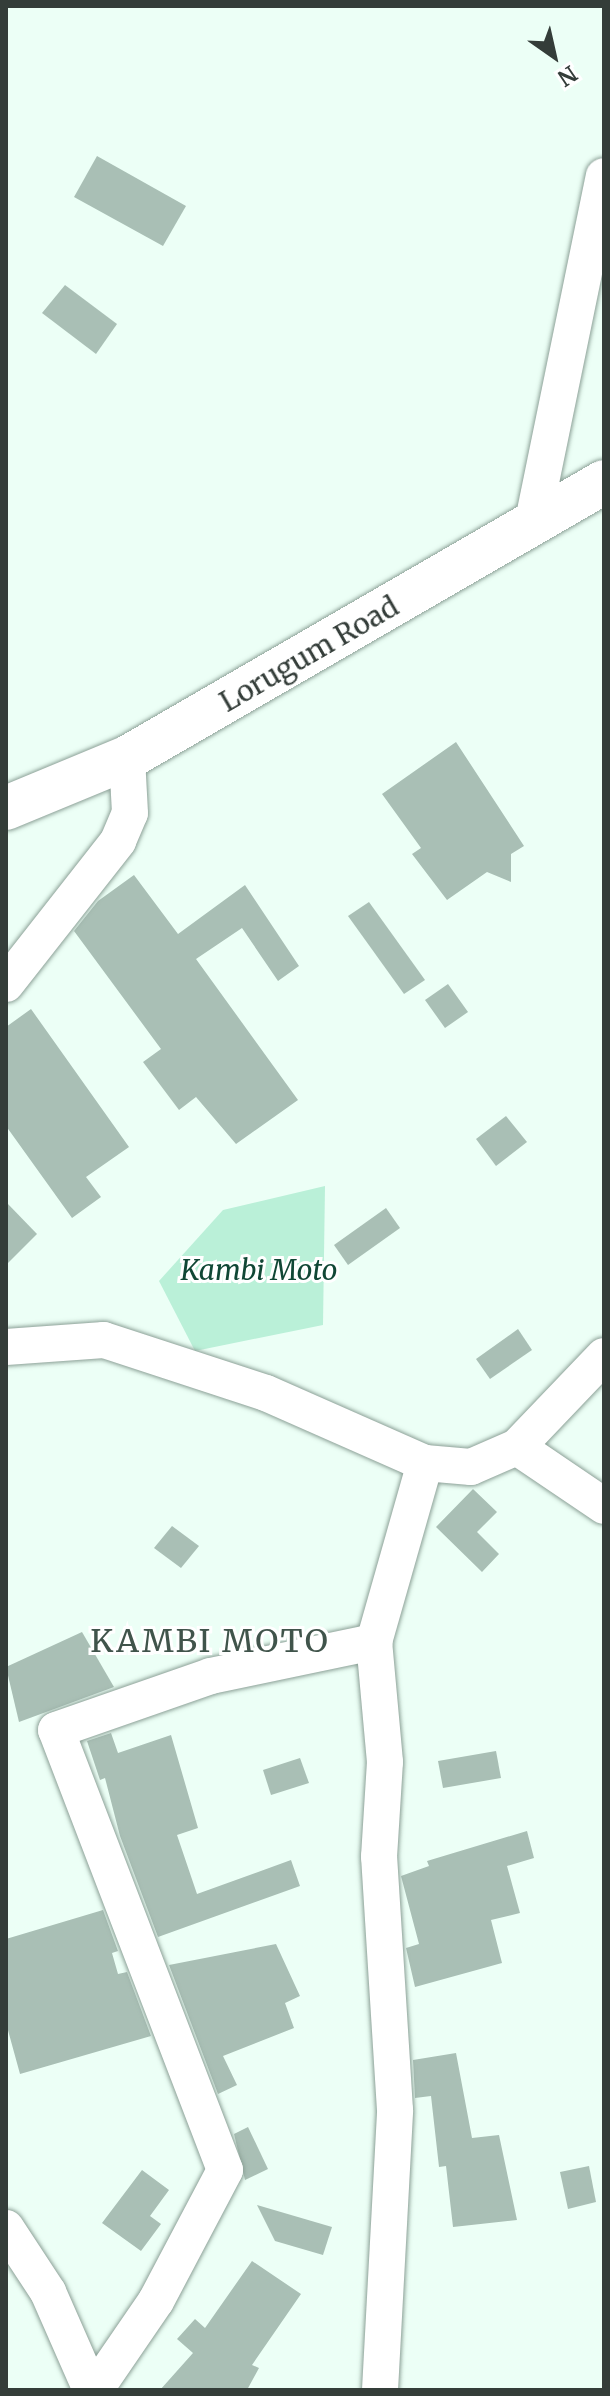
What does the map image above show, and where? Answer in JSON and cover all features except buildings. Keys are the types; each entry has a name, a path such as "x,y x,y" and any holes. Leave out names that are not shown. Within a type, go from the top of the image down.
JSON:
{"main road":[{"name":"Lorugum Road","path":"6,808 127,758 604,482"}],"street":[{"path":"532,526 604,176"},
{"path":"6,984 118,841 130,813 127,758"},
{"path":"6,1347 104,1340 280,1399 425,1463 471,1467 517,1447 604,1356"},
{"path":"517,1447 604,1506"},
{"path":"380,2390 395,2110 379,1857 385,1762 374,1642 425,1463"},
{"path":"6,2228 48,2292 93,2390 149,2313 225,2170 56,1730 211,1676 374,1642"}],"green space":[{"name":"Kambi Moto","path":"325,1186 323,1325 195,1351 159,1281 223,1210"}],"district":[{"name":"KAMBI MOTO","path":"210,1641"}]}
